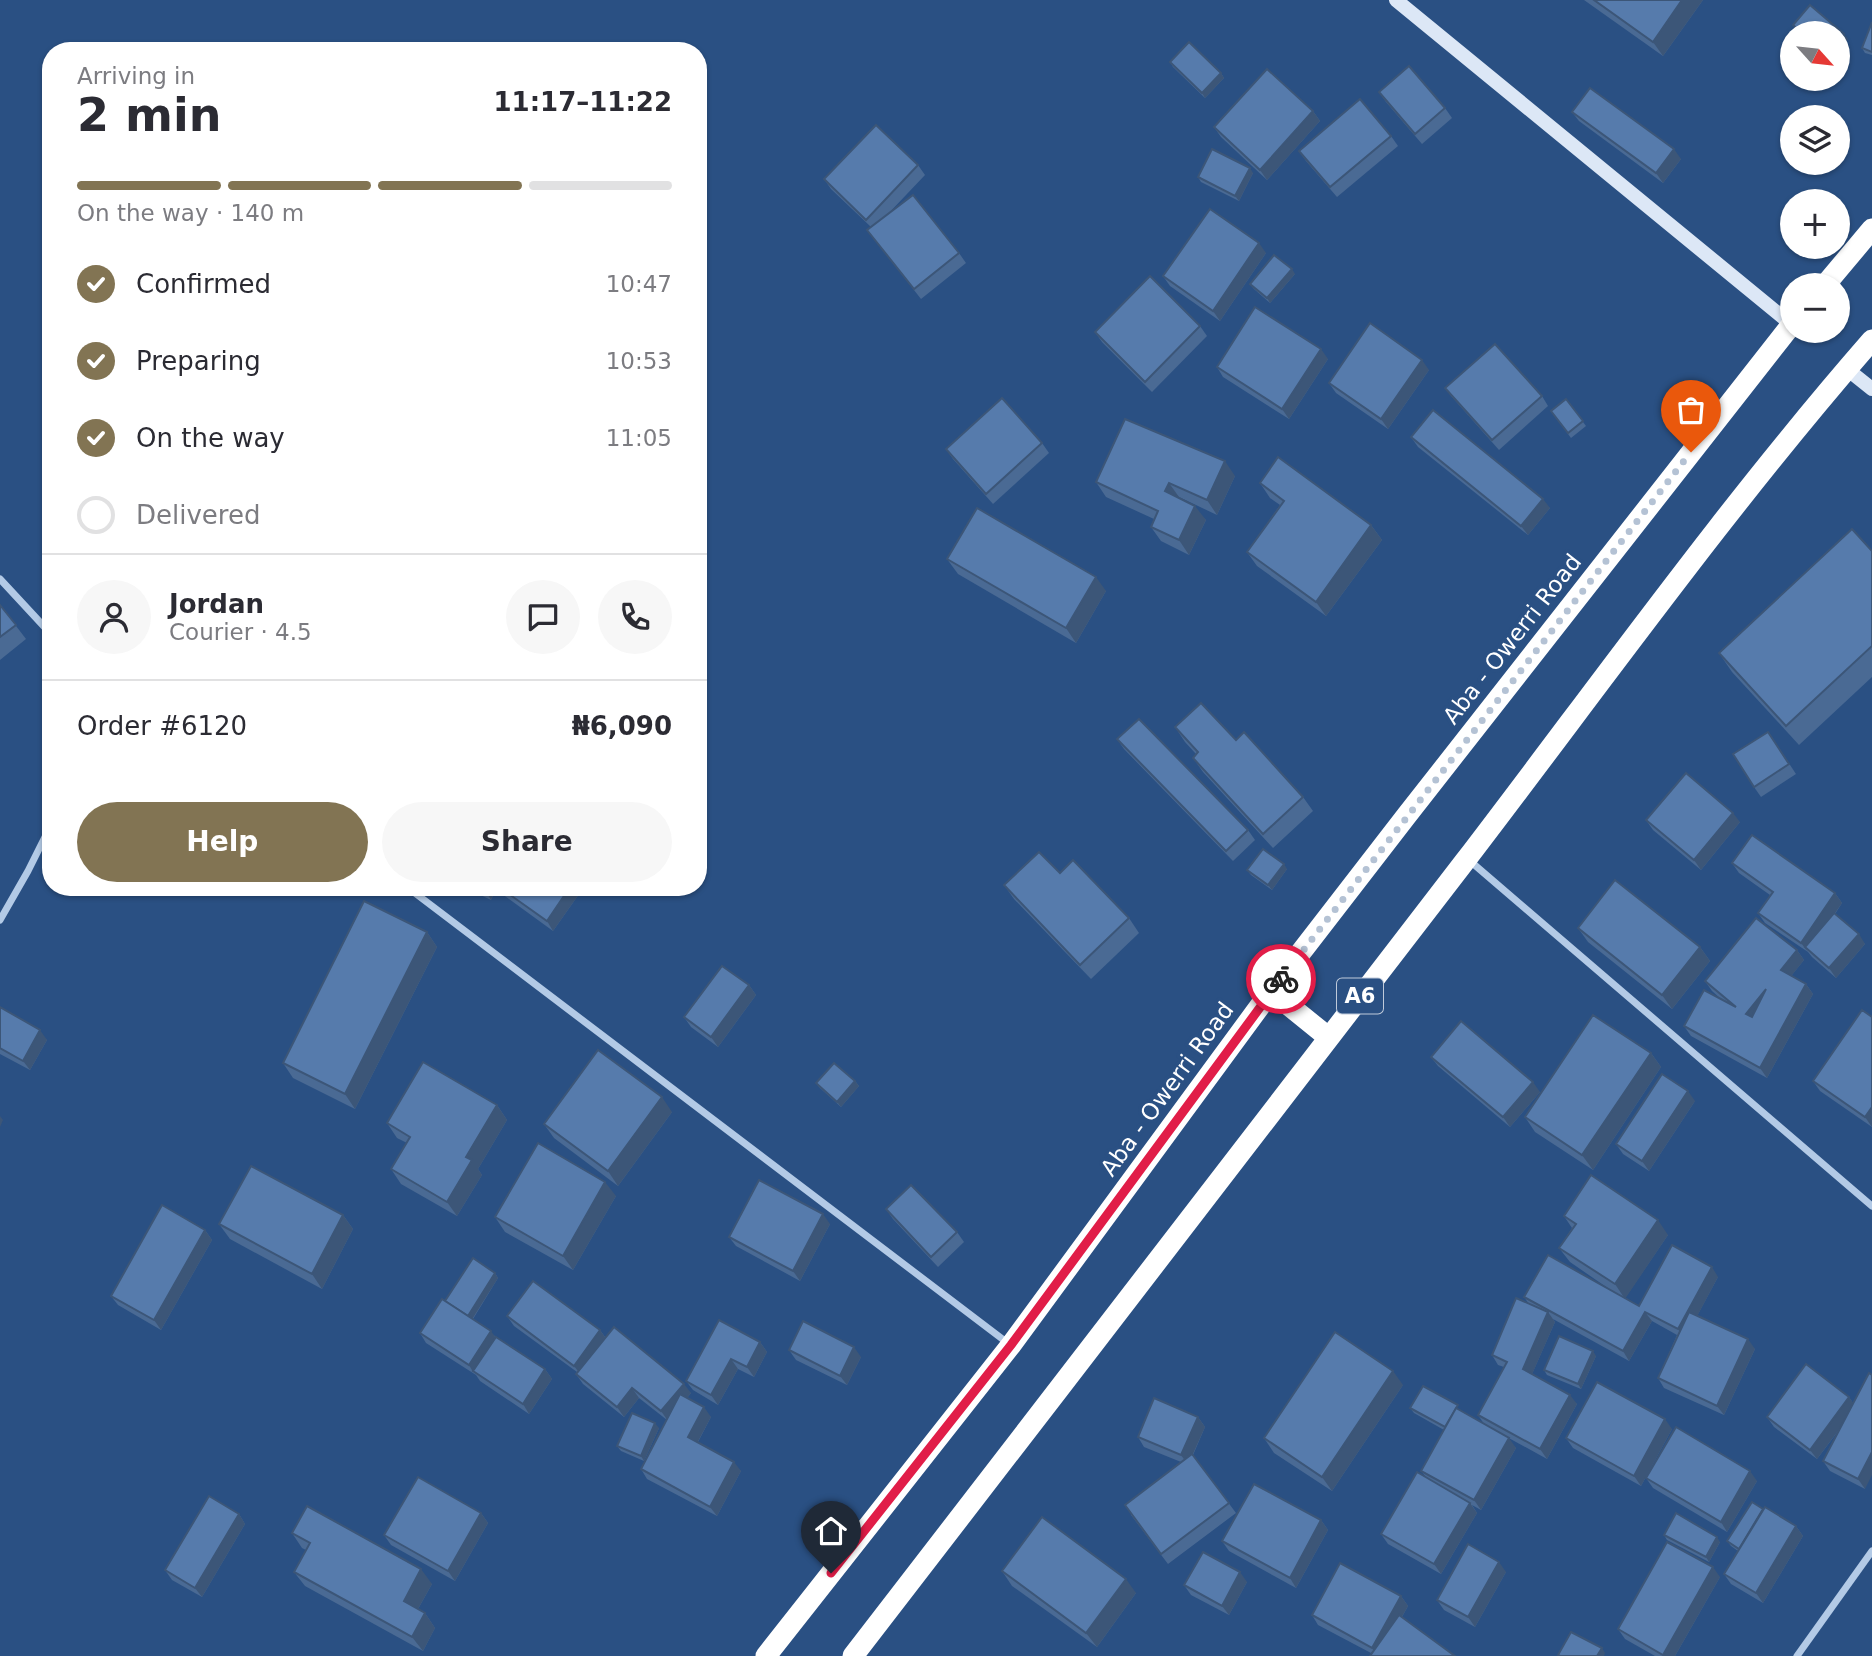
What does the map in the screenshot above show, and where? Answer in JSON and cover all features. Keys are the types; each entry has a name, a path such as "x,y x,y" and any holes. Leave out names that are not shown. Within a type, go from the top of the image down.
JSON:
{"highway":[{"path":"1835,273 1872,229"},
{"name":"Aba - Owerri Road","path":"766,1656 1011,1345 1271,992 1780,339"},
{"name":"A6","path":"853,1656 1467,859 1624,649 1872,340"},
{"path":"1271,992 1328,1037"}],"street":[{"path":"1396,0 1780,314"},
{"path":"1847,369 1872,389"},
{"path":"0,579 42,624"},
{"path":"0,920 42,842"},
{"path":"1467,859 1872,1206"},
{"path":"419,896 1011,1345"},
{"path":"1797,1656 1872,1551"}],"building":[{"path":"1594,0 1682,0 1653,42"},
{"path":"1810,5 1829,21 1796,21"},
{"path":"1872,22 1872,52 1862,48"},
{"path":"1189,42 1221,73 1202,93 1170,62"},
{"path":"1409,66 1445,108 1415,134 1379,92"},
{"path":"1267,69 1313,111 1260,170 1214,127"},
{"path":"1590,88 1674,149 1656,173 1572,112"},
{"path":"1360,99 1391,136 1330,187 1299,151"},
{"path":"876,125 918,165 866,220 824,179"},
{"path":"1212,149 1250,168 1235,196 1198,177"},
{"path":"913,195 959,253 914,289 867,230"},
{"path":"1210,209 1259,243 1213,311 1163,276"},
{"path":"1274,255 1292,269 1267,298 1250,284"},
{"path":"1150,276 1200,326 1145,382 1095,332"},
{"path":"1255,307 1321,349 1282,409 1217,367"},
{"path":"1370,323 1422,360 1381,419 1329,383"},
{"path":"1495,344 1542,396 1492,440 1445,388"},
{"path":"1002,398 1042,443 986,494 946,449"},
{"path":"1566,399 1583,421 1568,433 1551,411"},
{"path":"1433,410 1543,499 1521,526 1411,437"},
{"path":"1125,419 1225,461 1207,500 1169,483 1165,491 1195,506 1179,540 1151,527 1158,511 1096,482"},
{"path":"1278,457 1371,525 1316,602 1247,552 1284,501 1260,483"},
{"path":"977,508 1096,577 1066,628 947,559"},
{"path":"1852,529 1872,551 1872,646 1786,726 1719,653"},
{"path":"0,605 16,625 0,637"},
{"path":"1201,703 1236,740 1244,732 1303,797 1263,834 1193,758 1198,752 1175,727"},
{"path":"1139,719 1248,830 1226,851 1117,739"},
{"path":"1768,732 1789,764 1754,787 1733,754"},
{"path":"1686,773 1733,813 1694,860 1646,820"},
{"path":"1752,835 1835,893 1801,943 1758,913 1773,892 1732,863"},
{"path":"1263,849 1284,864 1268,885 1247,870"},
{"path":"1039,852 1060,873 1073,860 1129,918 1080,965 1004,885"},
{"path":"1615,880 1700,947 1662,995 1578,928"},
{"path":"512,896 564,896 547,921"},
{"path":"364,901 427,932 345,1094 283,1063"},
{"path":"1834,913 1859,934 1829,968 1805,947"},
{"path":"1756,918 1797,950 1781,970 1806,984 1760,1068 1684,1026 1704,990 1736,1007 1705,981","holes":["1766,989 1752,1017 1746,1014"]},
{"path":"722,966 749,985 711,1037 684,1017"},
{"path":"0,1007 40,1030 23,1061 0,1048"},
{"path":"1862,1010 1872,1017 1872,1107 1865,1117 1813,1081"},
{"path":"1593,1015 1651,1053 1582,1155 1525,1117"},
{"path":"1461,1021 1533,1082 1503,1117 1431,1057"},
{"path":"598,1050 662,1097 608,1171 544,1124"},
{"path":"423,1062 497,1105 466,1157 472,1160 447,1202 391,1169 410,1137 387,1123"},
{"path":"834,1063 855,1081 837,1102 816,1083"},
{"path":"1662,1074 1688,1091 1642,1161 1616,1144"},
{"path":"538,1143 605,1182 563,1256 495,1217"},
{"path":"251,1166 343,1215 312,1274 219,1224"},
{"path":"1591,1175 1658,1220 1615,1284 1559,1248 1576,1224 1564,1216"},
{"path":"759,1180 823,1214 793,1271 729,1237"},
{"path":"911,1185 957,1232 931,1257 886,1209"},
{"path":"162,1205 205,1230 154,1320 111,1296"},
{"path":"1672,1245 1712,1267 1678,1329 1645,1312 1623,1351 1524,1297 1548,1255 1639,1306"},
{"path":"473,1258 495,1273 468,1316 445,1301"},
{"path":"533,1281 600,1330 574,1366 507,1316"},
{"path":"1516,1298 1548,1312 1523,1369 1570,1395 1540,1449 1478,1415 1507,1362 1492,1355"},
{"path":"442,1299 491,1331 469,1365 420,1333"},
{"path":"1689,1312 1748,1339 1717,1406 1658,1378"},
{"path":"719,1320 760,1342 747,1367 731,1359 711,1395 686,1381"},
{"path":"803,1321 854,1347 840,1376 789,1350"},
{"path":"614,1327 684,1384 661,1411 632,1388 617,1407 576,1374"},
{"path":"1335,1332 1393,1371 1322,1477 1264,1438"},
{"path":"1559,1336 1593,1351 1578,1384 1544,1370"},
{"path":"496,1337 545,1369 523,1404 473,1371"},
{"path":"1806,1364 1849,1397 1810,1450 1767,1417"},
{"path":"1869,1373 1872,1375 1872,1452 1858,1479 1823,1461"},
{"path":"1597,1382 1665,1419 1634,1476 1566,1438"},
{"path":"1423,1386 1458,1405 1445,1427 1410,1408"},
{"path":"680,1394 704,1407 688,1437 734,1462 710,1507 641,1469"},
{"path":"1154,1398 1198,1417 1181,1455 1138,1437"},
{"path":"1456,1408 1509,1438 1474,1500 1421,1471"},
{"path":"632,1413 655,1423 641,1456 617,1446"},
{"path":"1676,1427 1750,1471 1721,1522 1646,1478"},
{"path":"1192,1454 1229,1503 1161,1554 1125,1505"},
{"path":"1417,1472 1470,1503 1434,1564 1381,1534"},
{"path":"418,1477 481,1513 448,1571 384,1535"},
{"path":"1254,1484 1321,1520 1290,1578 1222,1541"},
{"path":"209,1496 239,1514 195,1588 165,1570"},
{"path":"1752,1502 1763,1509 1739,1549 1727,1541"},
{"path":"307,1506 421,1569 404,1601 425,1613 412,1637 294,1572 310,1543 292,1533"},
{"path":"1765,1507 1796,1526 1756,1593 1724,1574"},
{"path":"1676,1513 1717,1537 1706,1557 1664,1535"},
{"path":"1042,1517 1126,1579 1086,1633 1002,1571"},
{"path":"1667,1542 1713,1567 1663,1655 1618,1629"},
{"path":"1468,1544 1499,1562 1468,1617 1437,1600"},
{"path":"1203,1552 1240,1572 1222,1606 1184,1585"},
{"path":"1340,1563 1401,1596 1372,1648 1312,1615"},
{"path":"1399,1615 1455,1656 1370,1656"},
{"path":"1571,1632 1602,1648 1597,1656 1558,1655"}],"way so far":[{"path":"1281,979 1691,452"}],"route":[{"path":"831,1573 1011,1345 1281,979"}]}
